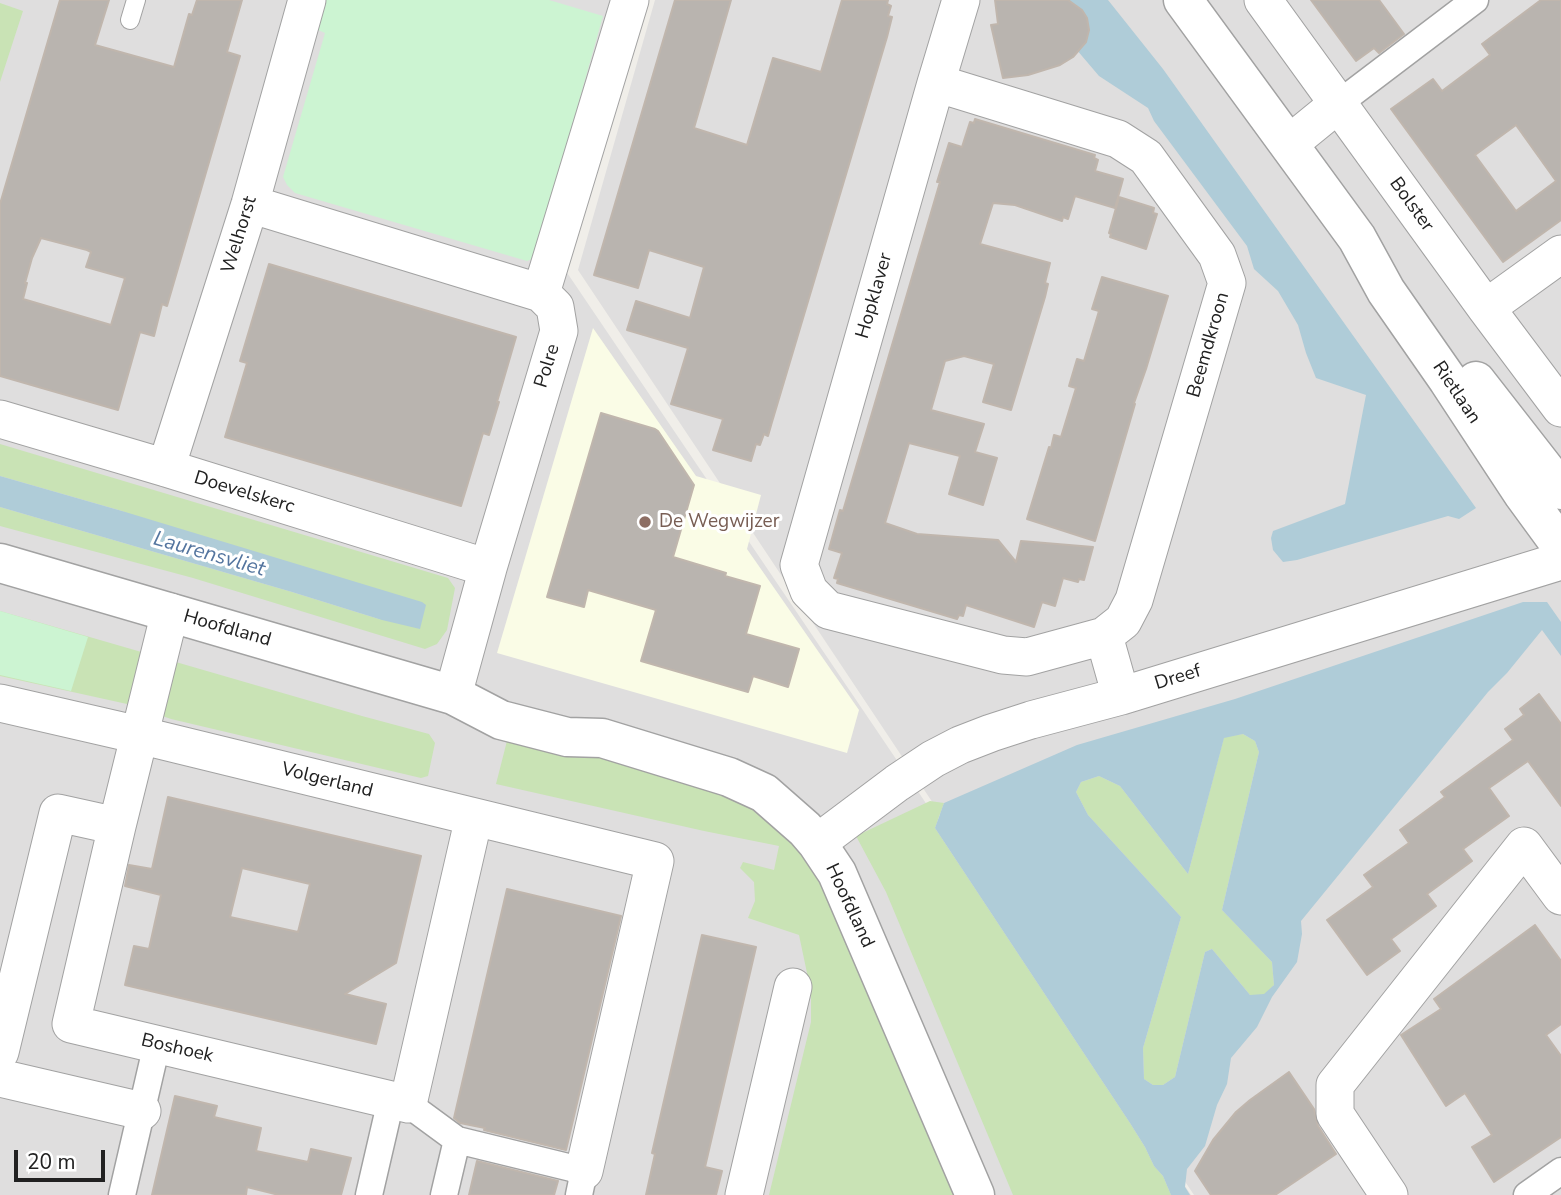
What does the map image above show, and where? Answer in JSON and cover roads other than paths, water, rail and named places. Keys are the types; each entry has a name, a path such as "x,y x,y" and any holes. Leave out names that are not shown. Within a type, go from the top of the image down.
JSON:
{"street":[{"name":"Welhorst","path":"166,468 250,204 307,0"},
{"path":"250,204 541,293 630,0"},
{"name":"Hopklaver","path":"961,0 799,565 809,591 828,610 1003,655 1027,657 1104,636"},
{"name":"Rietlaan","path":"1184,0 1356,238 1386,291 1561,546"},
{"name":"Bolster","path":"1263,0 1561,408"},
{"path":"1289,144 1475,0"},
{"name":"Beemdkroon","path":"936,83 1118,139 1146,157 1217,255 1227,282 1134,600 1123,621 1104,636"},
{"name":"Rietlaan","path":"1356,238 1399,282 1561,490"},
{"path":"1486,308 1561,254"},
{"name":"Polre","path":"453,695 559,331 555,307 541,293"},
{"name":"Doevelskerc","path":"0,419 488,568"},
{"name":"Dreef","path":"817,842 897,783 960,745 1031,720 1121,696 1561,561"},
{"name":"Hoofdland","path":"0,563 453,695 501,720 566,737 602,738 748,784 764,793 817,842 837,873 975,1195"},
{"name":"Boshoek","path":"170,612 71,1024 399,1102"},
{"path":"1104,636 1121,696"},
{"name":"Volgerland","path":"0,703 655,861 581,1183"},
{"path":"0,1052 58,813 117,826"},
{"path":"369,1195 399,1102 474,817"},
{"path":"1389,1195 1335,1114 1335,1085 1524,846 1561,896"},
{"path":"744,1195 793,987"},
{"path":"122,1195 157,1044"},
{"path":"0,1078 142,1111"},
{"path":"399,1102 457,1140 581,1183"},
{"path":"444,1195 457,1140"},
{"path":"1527,1195 1561,1171"}],"lane":[{"path":"130,20 136,0"}],"water":[{"path":"1064,0 1108,0 1163,69 1476,508 1459,519 1448,516 1297,560 1283,562 1273,550 1273,531 1345,504 1366,395 1316,378 1298,325 1278,291 1254,269 1247,246 1154,121 1148,108 1099,76 1065,36"},
{"name":"Laurensvliet","path":"0,476 422,602 426,605 420,629 0,507"},
{"path":"1523,602 1547,602 1561,622 1561,656 1542,630 1301,921 1302,934 1297,962 1272,997 1257,1027 1231,1058 1227,1084 1217,1105 1205,1146 1187,1169 1185,1187 1190,1195 1171,1195 1163,1176 1154,1166 1130,1123 935,828 944,803 1077,745 1235,699","holes":["1243,734 1255,741 1259,752 1222,910 1272,962 1274,985 1264,994 1250,995 1212,949 1205,952 1175,1077 1163,1085 1153,1085 1144,1079 1143,1048 1181,917 1088,815 1076,792 1081,782 1099,776 1120,786 1188,874 1224,738"]}],"place":[{"name":"De Wegwijzer","path":"645,522"}]}
